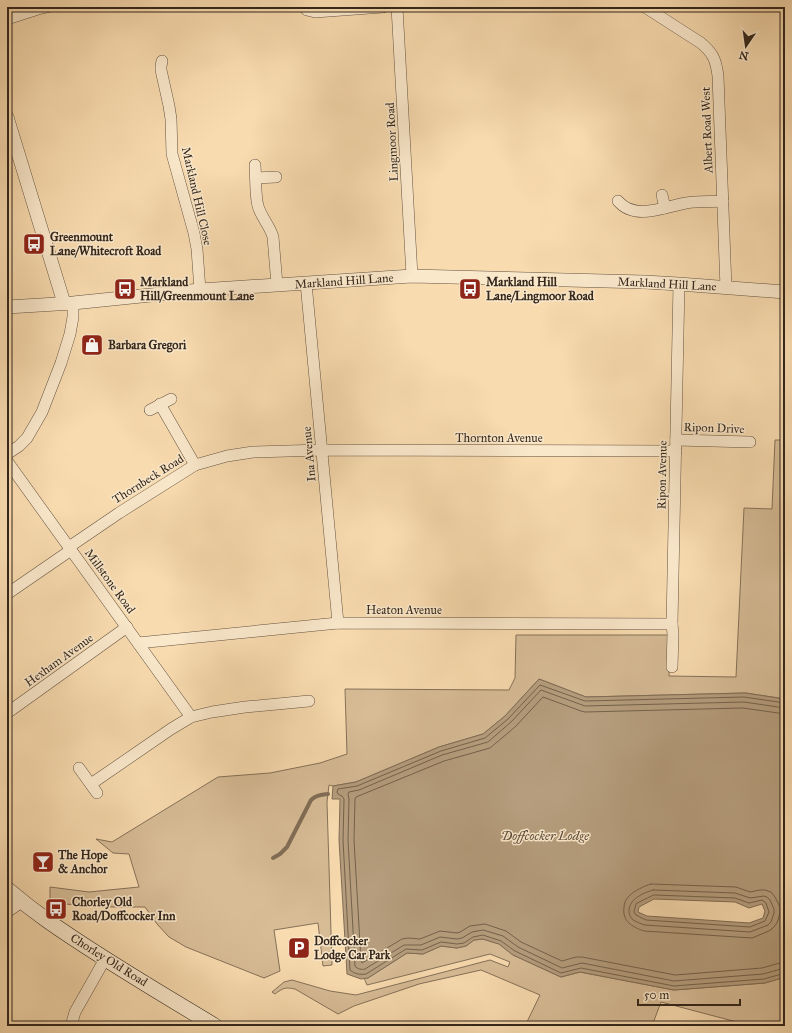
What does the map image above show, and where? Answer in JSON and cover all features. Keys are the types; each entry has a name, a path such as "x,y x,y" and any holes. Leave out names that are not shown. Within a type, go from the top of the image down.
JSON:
{"main road":[{"name":"Chorley Old Road","path":"7,889 46,920 215,1026"}],"street":[{"path":"7,19 47,7"},
{"path":"304,7 312,12 383,7"},
{"name":"Lingmoor Road","path":"397,7 412,276"},
{"name":"Albert Road West","path":"645,7 701,43 714,57 717,67 726,288"},
{"name":"Markland Hill Close","path":"162,61 161,70 171,119 172,154 194,233 197,249 200,290"},
{"path":"7,117 10,139 73,317 70,334 61,363 42,412 26,438 19,446 7,454"},
{"path":"255,165 258,207 273,237 276,285"},
{"path":"256,178 276,177"},
{"path":"662,195 665,208"},
{"path":"618,201 622,206 628,209 643,212 692,202 723,201"},
{"name":"Markland Hill Lane","path":"7,307 69,303 200,290 412,276 679,284 785,292"},
{"name":"Ina Avenue","path":"306,283 338,623"},
{"name":"Ripon Avenue","path":"672,668 679,284"},
{"path":"171,399 155,407 195,465"},
{"name":"Ripon Drive","path":"676,445 750,442"},
{"name":"Thornton Avenue","path":"322,450 676,445"},
{"name":"Thornbeck Road","path":"7,594 119,513 195,465 227,456 253,452 322,450"},
{"name":"Millstone Road","path":"7,461 192,717"},
{"name":"Heaton Avenue","path":"138,643 338,623 672,624"},
{"name":"Hexham Avenue","path":"7,713 127,628"},
{"path":"78,768 94,789 171,729 192,717 212,712 245,707 292,708 310,700"},
{"path":"7,912 22,901"},
{"path":"71,1026 75,1012 105,958"}],"shaded area":[{"path":"775,440 785,440 785,699 746,693 586,697 539,679 505,716 483,734 439,747 356,782 333,786 329,785 327,802 332,965 323,966 318,923 274,930 280,971 264,978 186,947 169,937 157,924 145,907 64,904 60,910 50,901 50,887 89,892 139,887 129,854 113,853 96,839 112,842 218,777 270,773 320,763 347,754 345,689 509,690 515,678 516,635 669,635 669,676 736,677 744,508 772,509"},
{"path":"483,939 499,944 513,955 561,977 580,972 674,990 765,983 785,977 785,1026 752,1026 661,1002 652,1026 525,1026 540,995 481,970 419,984 354,1006 338,1014 295,989 284,988 275,994 272,992 284,982 292,980 330,991 356,995 490,960 508,967 510,962 490,954 367,985 364,978 368,978 407,953 423,954 441,946 457,948 466,946 474,940"}],"water":[{"name":"Doffcocker Lodge","path":"539,679 586,697 745,693 785,699 785,977 765,983 674,990 580,972 561,977 513,955 499,944 483,939 474,940 466,946 457,948 441,946 423,954 407,953 368,978 361,979 347,974 339,840 340,799 332,799 333,786 356,782 439,747 483,734 505,716","holes":["654,899 735,902 749,908 762,904 765,911 763,918 749,923 647,916 638,912 639,907"]}],"waterway":[{"path":"273,858 287,847 311,800 317,796 328,794"}],"place":[{"name":"Greenmount Lane/Whitecroft Road","path":"34,244"},
{"name":"Markland Hill/Greenmount Lane","path":"125,289"},
{"name":"Markland Hill Lane/Lingmoor Road","path":"470,289"},
{"name":"Barbara Gregori","path":"92,345"},
{"name":"The Hope & Anchor","path":"43,862"},
{"name":"Chorley Old Road/Doffcocker Inn","path":"56,909"},
{"name":"Doffcocker Lodge Car Park","path":"299,948"}]}
